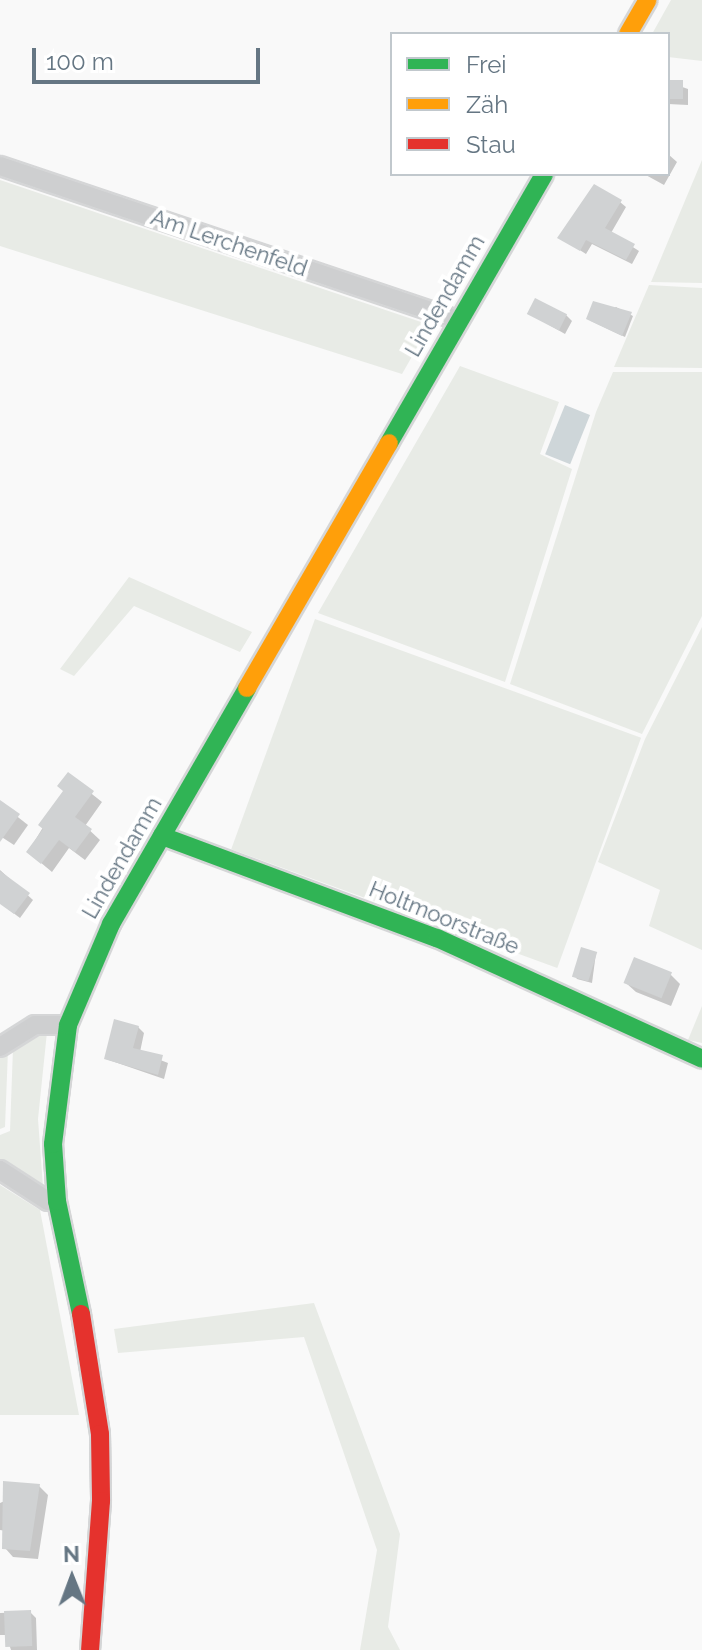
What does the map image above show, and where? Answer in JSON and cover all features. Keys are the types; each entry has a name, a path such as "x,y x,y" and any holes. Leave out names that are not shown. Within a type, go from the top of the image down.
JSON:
{"street":[{"path":"629,32 648,0"},
{"name":"Am Lerchenfeld","path":"0,166 458,320"},
{"name":"Lindendamm","path":"90,1650 101,1501 100,1434 89,1351 57,1201 54,1113 68,1025 101,942 543,176"},
{"name":"Holtmoorstraße","path":"162,836 437,938 702,1059"},
{"path":"0,1047 35,1025 68,1025"},
{"path":"0,1170 57,1201"}],"shaded area":[{"path":"671,0 702,0 702,61 670,57 670,32 653,32"},
{"path":"702,160 702,283 651,282"},
{"path":"0,180 430,325 402,374 0,246"},
{"path":"649,285 702,288 702,368 614,367"},
{"path":"460,366 559,402 540,454 572,469 505,682 318,613"},
{"path":"613,372 702,372 702,616 642,734 510,684 596,412"},
{"path":"565,405 590,415 570,464 545,454"},
{"path":"129,577 252,632 240,652 134,606 74,676 60,669"},
{"path":"315,619 641,738 557,968 231,849"},
{"path":"702,627 702,950 649,926 660,890 598,862 645,739"},
{"path":"702,1006 702,1043 688,1040"},
{"path":"47,1032 38,1119 43,1187 0,1161 0,1135 10,1131 13,1048"},
{"path":"8,1050 5,1127 0,1129 0,1055"},
{"path":"0,1185 40,1210 79,1415 0,1415"},
{"path":"314,1303 400,1534 388,1627 400,1650 360,1650 377,1550 304,1337 118,1353 114,1329"}],"building":[{"path":"670,80 683,80 683,99 670,99"},
{"path":"594,184 622,200 605,228 635,244 626,260 586,240 580,251 557,238"},
{"path":"535,298 567,314 559,330 527,314"},
{"path":"593,301 632,312 622,336 586,319"},
{"path":"68,772 94,791 75,817 92,829 75,852 59,840 41,864 26,852 43,829 38,825 63,791 57,786"},
{"path":"0,800 20,814 0,842"},
{"path":"0,871 30,893 14,914 0,904"},
{"path":"581,947 597,952 588,982 572,977"},
{"path":"634,957 672,972 662,998 624,983"},
{"path":"114,1019 139,1026 133,1048 163,1055 158,1075 104,1059"},
{"path":"3,1481 40,1484 30,1551 2,1549"},
{"path":"31,1610 32,1646 5,1647 4,1611"}],"traffic: fast":[{"path":"389,443 543,176"},
{"path":"81,1314 57,1201 53,1144 68,1025 111,924 247,688"},
{"path":"162,836 437,938 702,1059"}],"traffic: slow":[{"path":"629,32 648,0"},
{"path":"247,688 389,443"}],"traffic: jam":[{"path":"81,1314 100,1434 101,1501 90,1650"}]}
